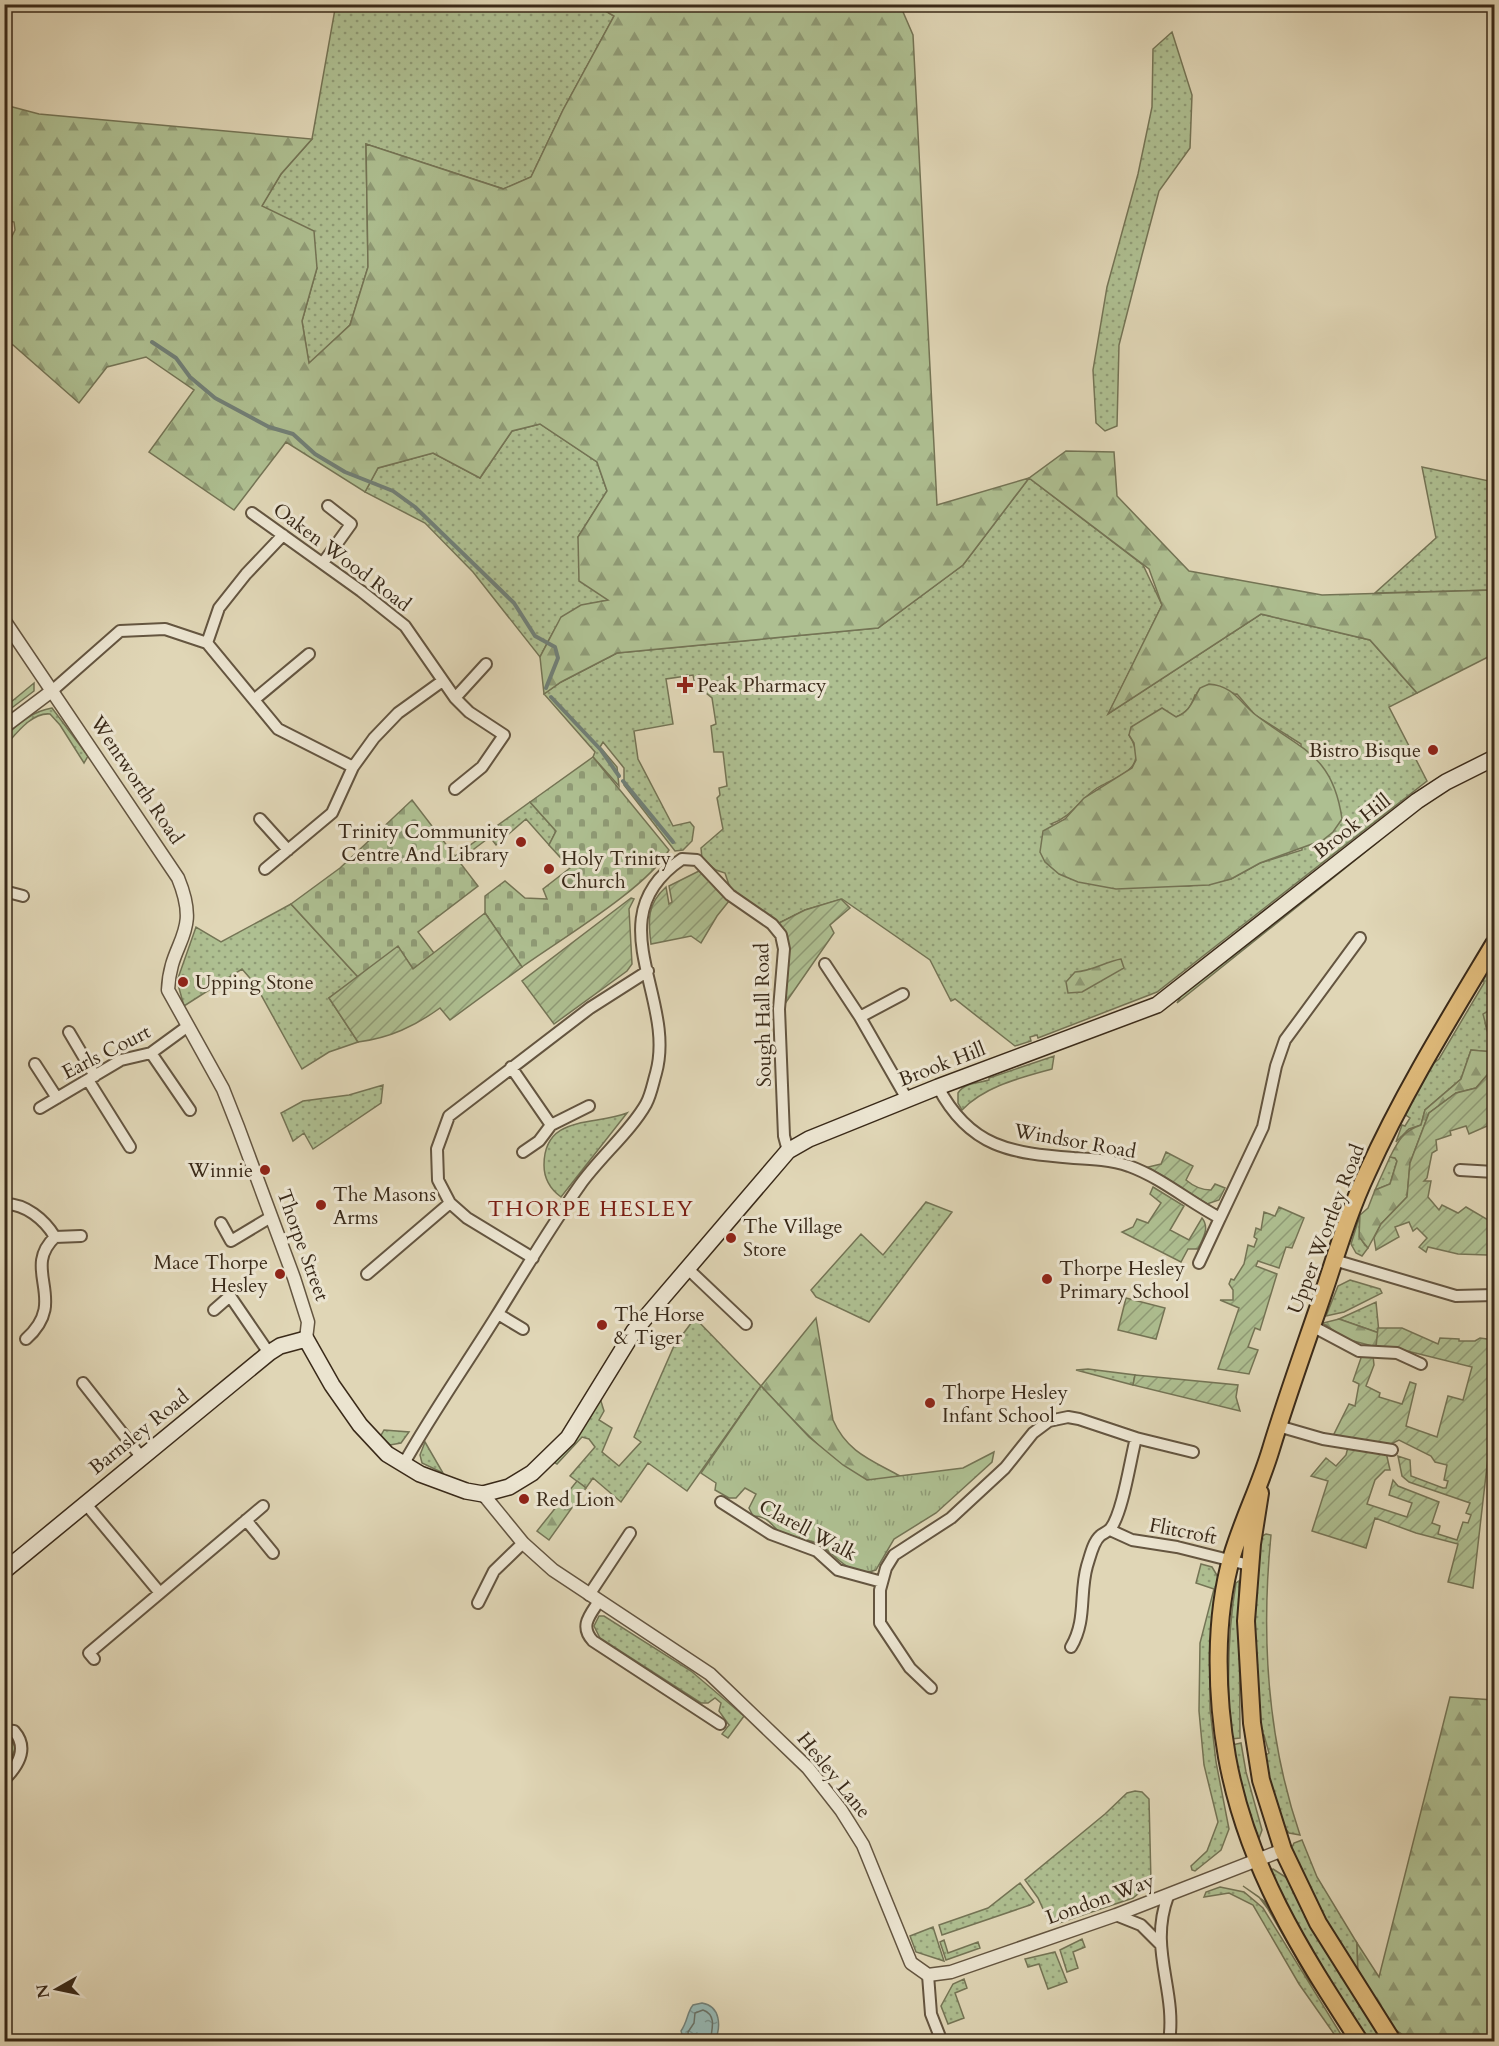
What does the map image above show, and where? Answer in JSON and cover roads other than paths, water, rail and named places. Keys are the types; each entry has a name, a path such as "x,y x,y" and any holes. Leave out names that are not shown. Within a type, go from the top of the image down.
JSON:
{"main road":[{"name":"Brook Hill","path":"483,1494 509,1487 532,1473 568,1438 634,1331 788,1151 808,1139 907,1099 1157,1005 1417,801 1446,782 1494,758"},
{"name":"Upper Wortley Road","path":"1394,2042 1318,1923 1283,1850 1261,1780 1252,1723 1246,1621 1249,1565 1261,1480 1334,1260 1363,1182 1380,1145 1433,1046 1494,944"},
{"name":"Barnsley Road","path":"4,1571 269,1353 280,1346 306,1339"},
{"name":"Thorpe Street","path":"306,1339 332,1385 360,1425 387,1454 403,1465 453,1487 483,1494"},
{"name":"Upper Wortley Road","path":"1261,1480 1250,1501 1231,1560 1223,1612 1220,1693 1233,1785 1255,1860 1295,1940 1360,2042"}],"street":[{"path":"323,563 351,525 328,506"},
{"name":"Oaken Wood Road","path":"252,513 323,563 405,626 441,682 455,698 469,712 504,735 482,767 455,789"},
{"path":"207,643 219,608 246,574 283,535"},
{"name":"Wentworth Road","path":"4,620 54,690 178,878 186,898 187,930 169,975"},
{"path":"4,727 54,690 120,631 165,629 207,643 278,729 353,767"},
{"path":"255,699 309,654"},
{"path":"455,698 486,664"},
{"path":"265,869 332,813 353,767 374,738 398,713 441,682"},
{"path":"260,819 288,850"},
{"name":"Sough Hall Road","path":"648,971 641,935 643,903 648,894 682,859 697,860 730,895 772,924 781,935 784,949 780,1032 784,1136 788,1151"},
{"path":"4,891 23,896"},
{"path":"1199,1263 1263,1127 1270,1105 1276,1066 1285,1040 1360,938"},
{"path":"825,964 860,1017 907,1099"},
{"path":"403,1465 581,1184 646,1103 657,1070 658,1035 648,971 590,1008 449,1116 437,1149 438,1180 450,1203 467,1218 533,1258"},
{"name":"Thorpe Street","path":"169,975 168,990 223,1089 308,1323 306,1339"},
{"path":"860,1017 903,994"},
{"name":"Earls Court","path":"40,1108 121,1060 151,1053 188,1026"},
{"path":"69,1032 91,1078 130,1147"},
{"path":"151,1053 190,1110"},
{"path":"35,1064 57,1098"},
{"path":"511,1067 551,1125"},
{"name":"Windsor Road","path":"938,1087 953,1113 966,1128 986,1141 1035,1155 1100,1160 1128,1166 1155,1178 1220,1218"},
{"path":"523,1152 538,1141 551,1125 589,1106"},
{"path":"1461,1170 1494,1172"},
{"path":"367,1274 450,1203"},
{"path":"4,1204 23,1208 35,1215 55,1237"},
{"path":"221,1223 231,1241 271,1217"},
{"path":"26,1339 39,1326 45,1315 46,1297 41,1262 47,1245 55,1237 81,1236"},
{"path":"1334,1260 1456,1296 1494,1295"},
{"path":"688,1269 746,1324"},
{"path":"214,1310 230,1296 269,1353"},
{"path":"498,1314 523,1329"},
{"path":"1312,1326 1359,1351 1397,1353 1421,1364"},
{"path":"83,1383 142,1458"},
{"path":"931,1688 910,1668 883,1630 878,1612 882,1582 894,1556 951,1518 997,1476 1044,1424 1056,1419 1079,1419 1136,1438 1192,1452"},
{"path":"1278,1426 1323,1439 1392,1450"},
{"path":"1071,1647 1079,1630 1083,1613 1083,1580 1088,1563 1097,1538 1110,1530 1136,1438"},
{"name":"Hesley Lane","path":"483,1494 523,1543 554,1570 710,1674 736,1696 808,1767 842,1810 863,1845 886,1898 907,1957 914,1967 928,1975"},
{"name":"Clarell Walk","path":"721,1502 778,1537 817,1551 838,1570 882,1582"},
{"path":"85,1503 160,1593"},
{"path":"94,1659 89,1653 263,1506"},
{"path":"246,1520 273,1553"},
{"name":"Flitcroft","path":"1110,1530 1120,1536 1154,1545 1177,1547 1249,1565"},
{"path":"630,1533 594,1598 585,1622 585,1629 593,1641 720,1724"},
{"path":"478,1603 494,1571 523,1543"},
{"path":"4,1730 14,1731 20,1738 22,1750 15,1769 4,1779"},
{"name":"London Way","path":"928,1975 951,1972 1116,1915 1283,1850"},
{"path":"1168,1896 1160,1923 1160,1944 1170,2007 1169,2042"},
{"path":"1116,1915 1141,1925 1160,1944"},
{"path":"928,1975 931,2014 942,2042"}],"water":[{"path":"702,2003 713,2008 718,2018 715,2041 684,2041 681,2031 690,2011 693,2005"}],"waterway":[{"path":"152,342 176,358 190,377 215,398 269,427 293,434 315,454 345,472 393,491 415,507 514,603 535,636 555,647 558,658 546,688"},
{"path":"551,697 601,750 619,776"},
{"path":"623,781 673,842"}],"place":[{"name":"Peak Pharmacy","path":"685,685"},
{"name":"Bistro Bisque","path":"1433,750"},
{"name":"Trinity Community Centre And Library","path":"521,842"},
{"name":"Holy Trinity Church","path":"549,869"},
{"name":"Upping Stone","path":"183,982"},
{"name":"Winnie","path":"265,1170"},
{"name":"The Masons Arms","path":"321,1205"},
{"name":"The Village Store","path":"731,1238"},
{"name":"Mace Thorpe Hesley","path":"280,1274"},
{"name":"Thorpe Hesley Primary School","path":"1047,1279"},
{"name":"The Horse & Tiger","path":"602,1325"},
{"name":"Thorpe Hesley Infant School","path":"930,1403"},
{"name":"Red Lion","path":"524,1499"}],"district":[{"name":"THORPE HESLEY","path":"591,1209"}]}
